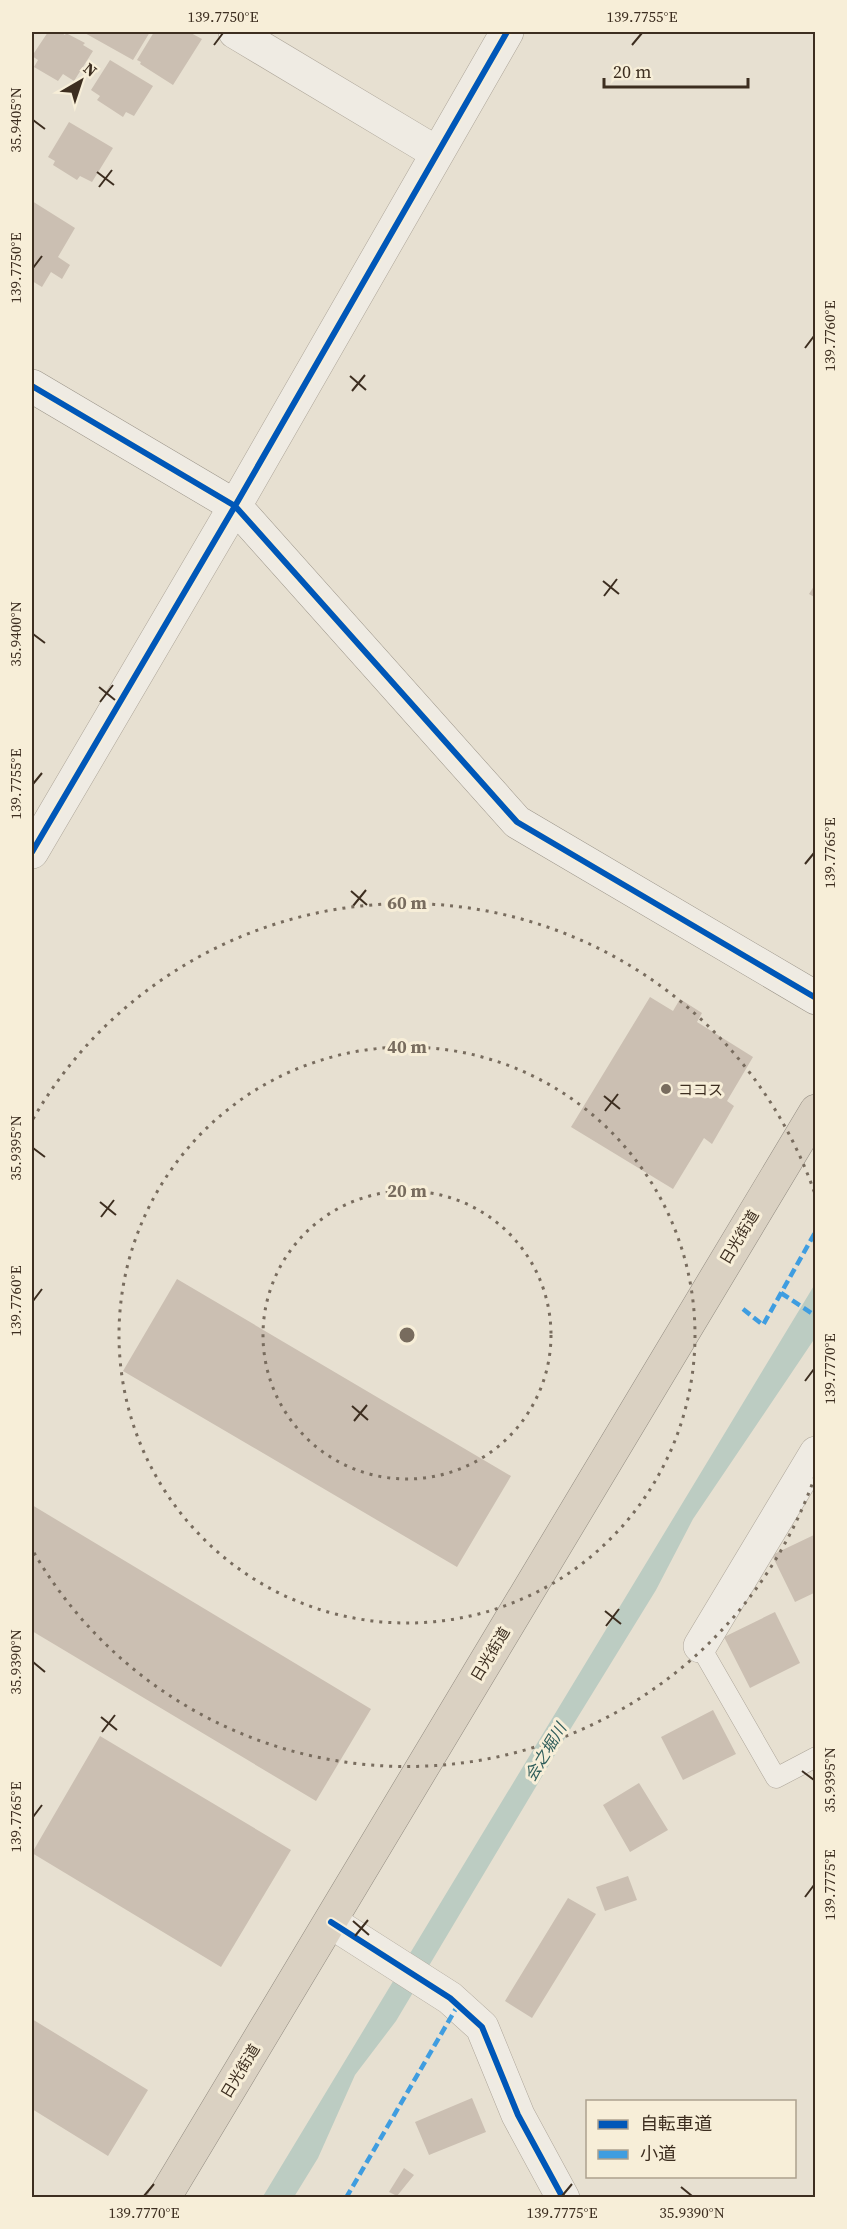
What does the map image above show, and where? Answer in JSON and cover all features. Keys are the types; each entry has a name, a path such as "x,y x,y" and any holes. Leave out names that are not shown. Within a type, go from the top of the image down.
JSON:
{"highway":[{"name":"日光街道","path":"164,2198 331,1922 716,1274 816,1111"}],"street":[{"path":"235,32 269,40 437,153"},
{"path":"32,852 235,506 507,32"},
{"path":"32,386 235,506 517,822 816,998"},
{"path":"700,1646 814,1463"},
{"path":"331,1922 450,1998 482,2027 518,2115 563,2198"}],"lane":[{"path":"700,1646 776,1778 816,1757"}],"water":[{"name":"会之堀川","path":"815,1284 815,1338 693,1519 656,1590 396,2021 355,2075 318,2158 294,2197 262,2198"}],"building":[{"path":"48,32 60,32 65,35 66,33 85,43 83,45 93,51 74,81 63,74 58,81 34,67 38,60 32,56"},
{"path":"83,32 150,32 133,60"},
{"path":"154,32 189,32 202,39 173,85 137,60"},
{"path":"110,60 153,86 134,116 126,112 123,117 97,100 100,96 91,90"},
{"path":"69,122 113,148 92,182 80,176 77,180 53,165 55,161 48,157"},
{"path":"32,201 75,228 58,257 70,265 62,279 51,272 42,287 32,281"},
{"path":"816,583 816,598 809,594"},
{"path":"650,997 673,1011 680,999 702,1013 697,1022 753,1057 727,1101 734,1106 712,1144 704,1138 673,1189 571,1127"},
{"path":"177,1279 511,1476 457,1567 123,1371"},
{"path":"32,1505 371,1709 316,1801 32,1631"},
{"path":"816,1534 816,1592 795,1602 772,1555"},
{"path":"775,1612 800,1663 750,1688 724,1637"},
{"path":"713,1710 736,1754 683,1780 661,1737"},
{"path":"100,1736 291,1850 221,1967 32,1853"},
{"path":"639,1783 668,1830 630,1852 603,1805"},
{"path":"628,1876 637,1900 605,1911 596,1887"},
{"path":"568,1898 596,1914 532,2018 505,2001"},
{"path":"32,2019 148,2090 108,2156 32,2109"},
{"path":"472,2098 486,2132 429,2155 415,2122"},
{"path":"404,2168 414,2175 397,2196 389,2192"}],"marked path":[{"path":"743,1309 763,1325 816,1231"},
{"path":"781,1293 816,1316"},
{"path":"346,2198 458,2005"}],"cycle path":[{"path":"32,852 235,506 507,32"},
{"path":"32,386 235,506 517,822 816,998"},
{"path":"331,1922 450,1998 482,2027 518,2115 563,2198"}],"place":[{"name":"ココス","path":"666,1089"}]}
